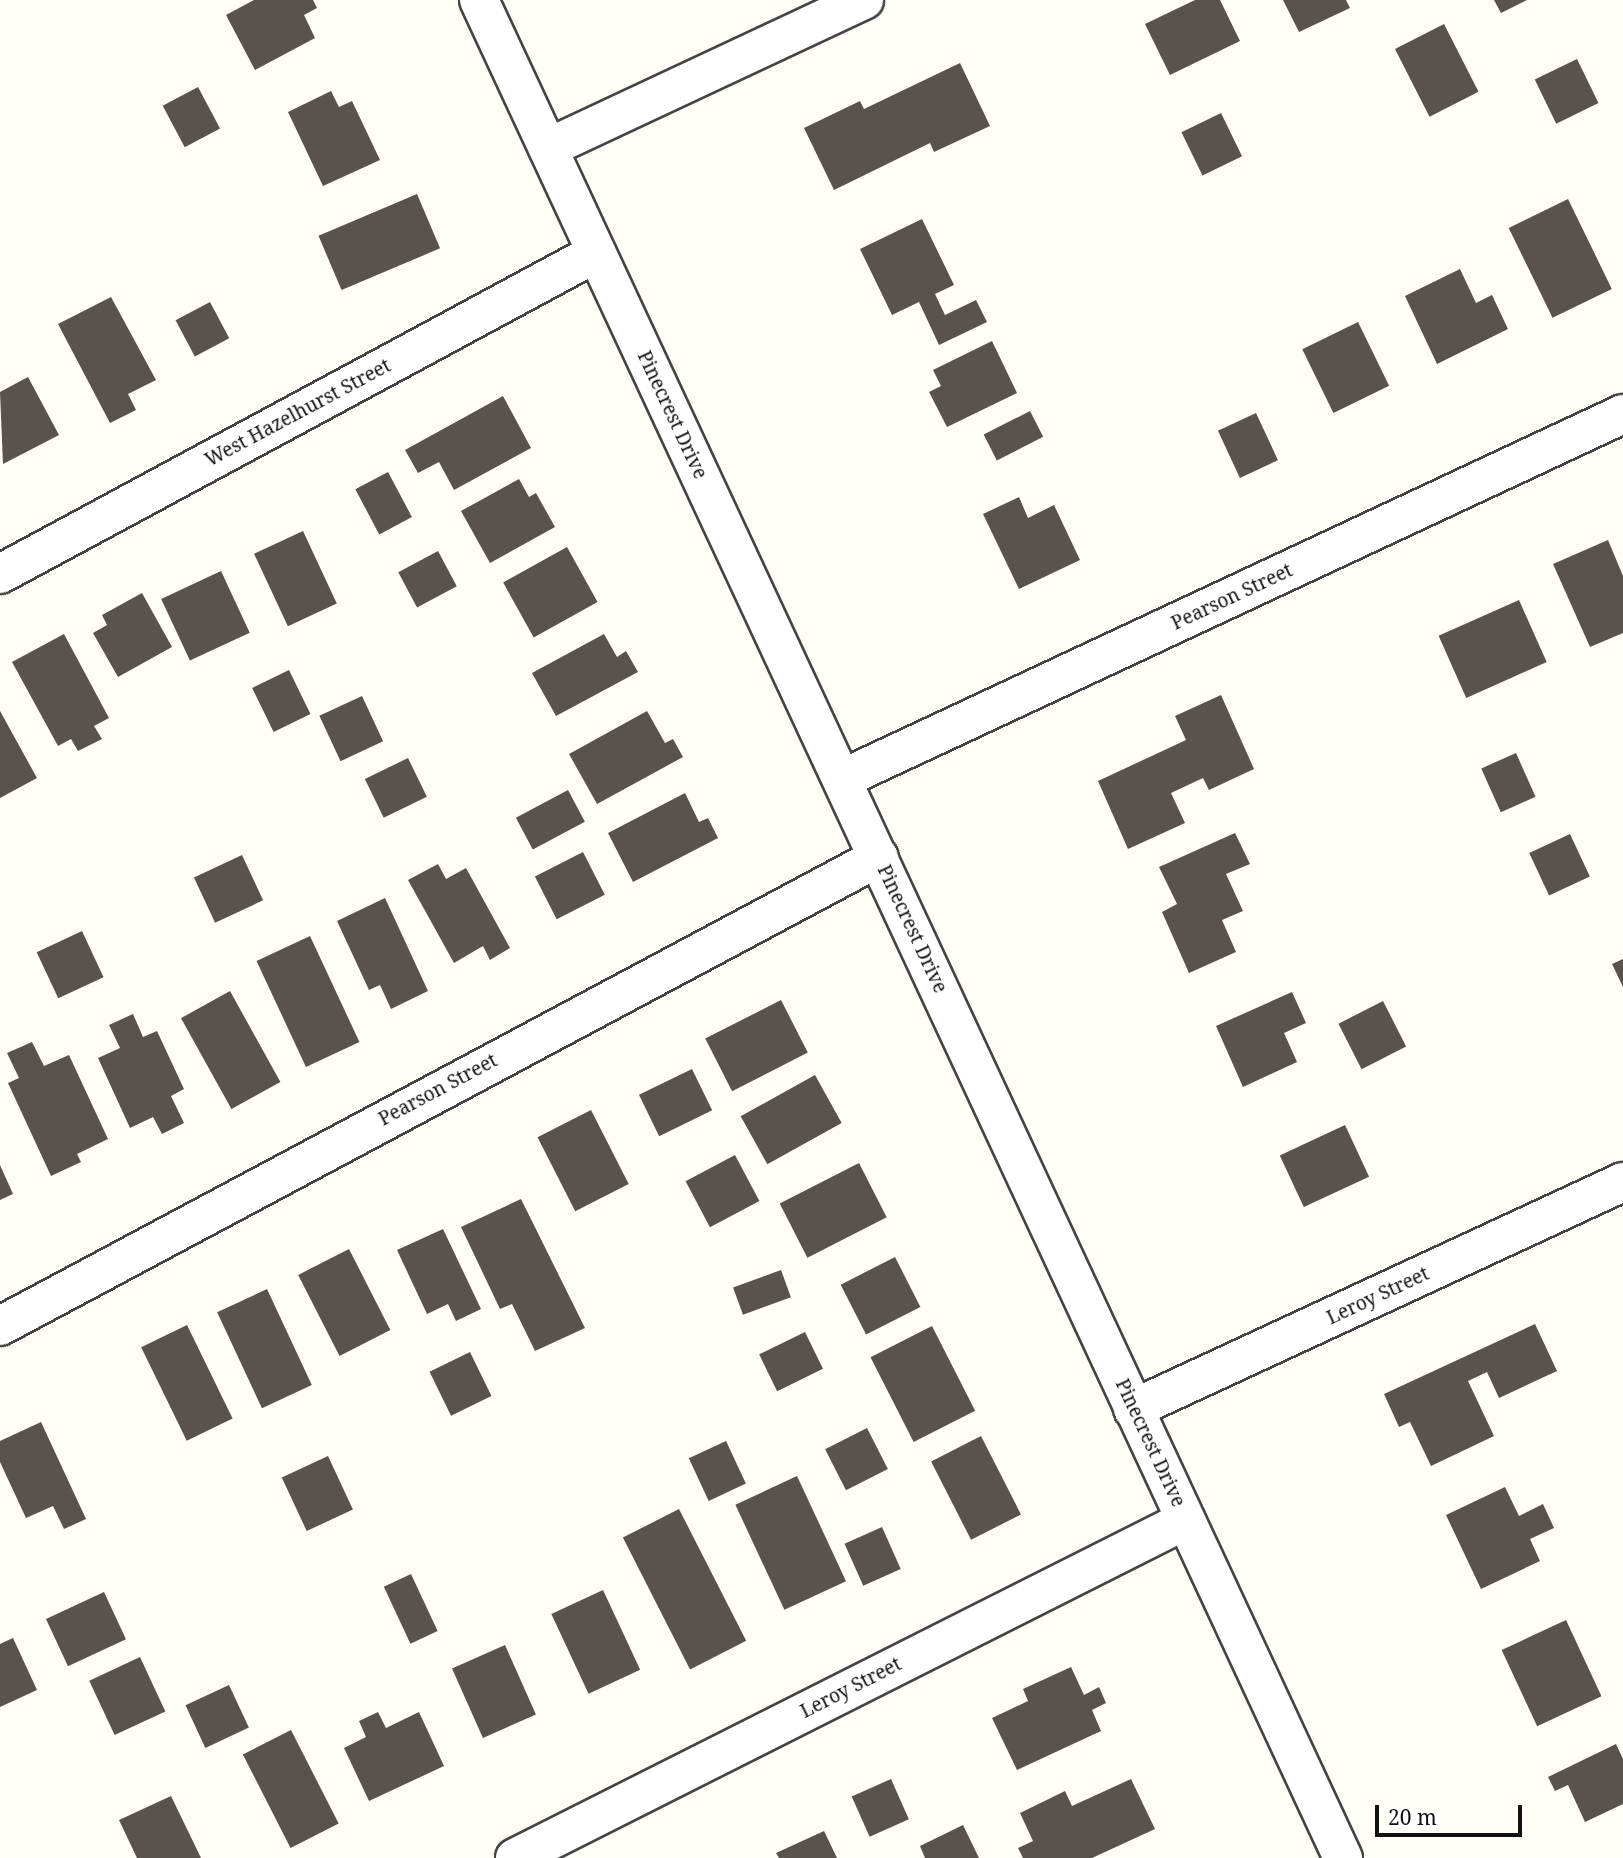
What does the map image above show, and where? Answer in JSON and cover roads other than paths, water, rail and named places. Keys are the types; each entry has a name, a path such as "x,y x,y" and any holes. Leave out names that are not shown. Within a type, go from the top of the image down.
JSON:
{"street":[{"name":"Pinecrest Drive","path":"479,0 1343,1858"},
{"path":"548,148 864,0"},
{"name":"West Hazelhurst Street","path":"0,574 596,253"},
{"name":"Pearson Street","path":"842,779 1623,414"},
{"name":"Pearson Street","path":"0,1326 879,857"},
{"name":"Leroy Street","path":"1133,1409 1623,1182"},
{"name":"Leroy Street","path":"515,1858 1186,1520"}]}
